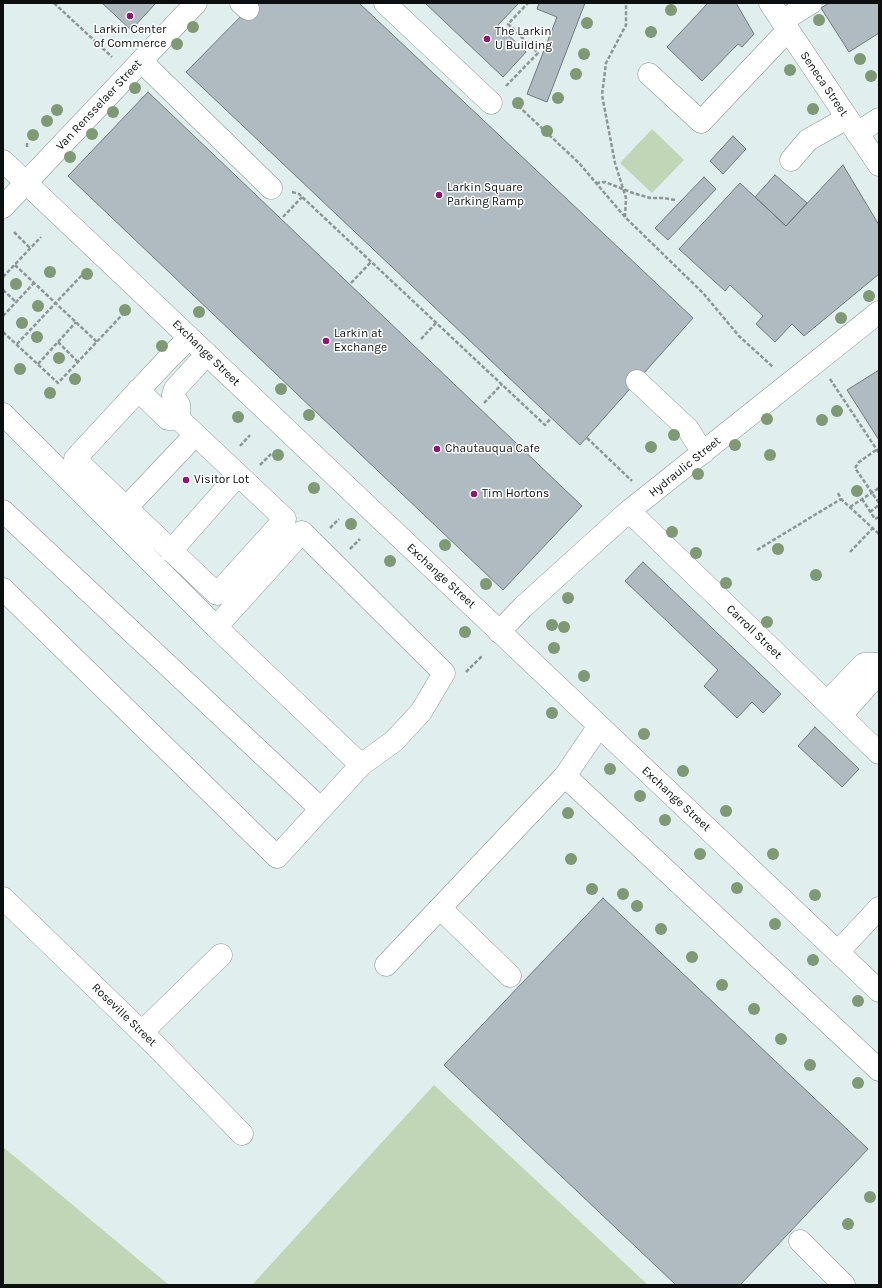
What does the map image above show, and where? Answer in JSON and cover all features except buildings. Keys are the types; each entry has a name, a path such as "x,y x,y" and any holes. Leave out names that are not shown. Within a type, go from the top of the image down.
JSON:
{"street":[{"name":"Van Rensselaer Street","path":"3,207 196,3"},
{"path":"385,3 496,97"},
{"path":"649,74 701,122 780,18 811,3"},
{"name":"Seneca Street","path":"780,18 879,165"},
{"path":"141,61 271,188"},
{"path":"791,160 808,140 852,125 879,119"},
{"name":"Exchange Street","path":"3,161 879,991"},
{"name":"Hydraulic Street","path":"499,632 523,607 629,511 879,312"},
{"path":"138,390 168,419 179,419 285,519 217,594 75,459 138,390 189,338"},
{"path":"179,419 179,405 173,395 175,389 207,354"},
{"path":"637,381 688,429 703,453"},
{"path":"3,414 216,627 361,765"},
{"path":"126,508 195,435"},
{"path":"172,551 238,475"},
{"path":"3,511 320,809"},
{"name":"Carroll Street","path":"629,511 879,753"},
{"path":"3,588 277,857 361,765 394,741 421,712 444,673 302,532 216,627"},
{"path":"834,708 864,664 879,665"},
{"path":"386,965 565,776 599,726"},
{"path":"565,776 879,1070"},
{"name":"Roseville Street","path":"3,898 142,1032 242,1134"},
{"path":"440,908 510,976"},
{"path":"838,952 879,908"},
{"path":"142,1032 221,955"},
{"path":"800,1241 844,1285"}],"path":[{"path":"54,3 112,56"},
{"path":"496,97 538,53 508,24 528,3"},
{"path":"625,217 626,198 614,163 602,95 606,63 626,25 626,3"},
{"path":"512,101 579,163 625,217 703,293 739,336 774,368"},
{"path":"27,142 27,147"},
{"path":"596,183 605,182 650,198 675,200"},
{"path":"299,194 545,425 551,418"},
{"path":"283,217 302,197"},
{"path":"14,232 30,248"},
{"path":"3,276 41,237"},
{"path":"351,283 371,262"},
{"path":"14,265 97,342"},
{"path":"17,344 82,275"},
{"path":"3,316 34,283"},
{"path":"3,290 16,302"},
{"path":"3,332 58,383 123,314"},
{"path":"38,364 76,322"},
{"path":"421,339 436,323"},
{"path":"58,342 78,362"},
{"path":"830,379 879,453"},
{"path":"484,402 502,384"},
{"path":"587,438 632,481"},
{"path":"870,512 879,504 855,468 859,462 876,450"},
{"path":"268,457 271,454"},
{"path":"850,507 879,488"},
{"path":"838,493 841,499 879,534"},
{"path":"757,550 841,499"},
{"path":"862,499 875,519 879,517"},
{"path":"336,522 339,519"},
{"path":"786,526 789,531"},
{"path":"850,552 873,528"},
{"path":"357,541 360,538"},
{"path":"468,672 483,655"}],"green space":[{"path":"652,129 684,160 652,193 620,163"},
{"path":"434,1085 648,1285 252,1285"},
{"path":"3,1147 169,1285 3,1285"}],"place":[{"name":"Larkin Center of Commerce","path":"130,16"},
{"name":"The Larkin U Building","path":"487,39"},
{"name":"Larkin Square Parking Ramp","path":"439,195"},
{"name":"Larkin at Exchange","path":"326,341"},
{"name":"Chautauqua Cafe","path":"437,449"},
{"name":"Visitor Lot","path":"186,480"},
{"name":"Tim Hortons","path":"474,494"}]}
